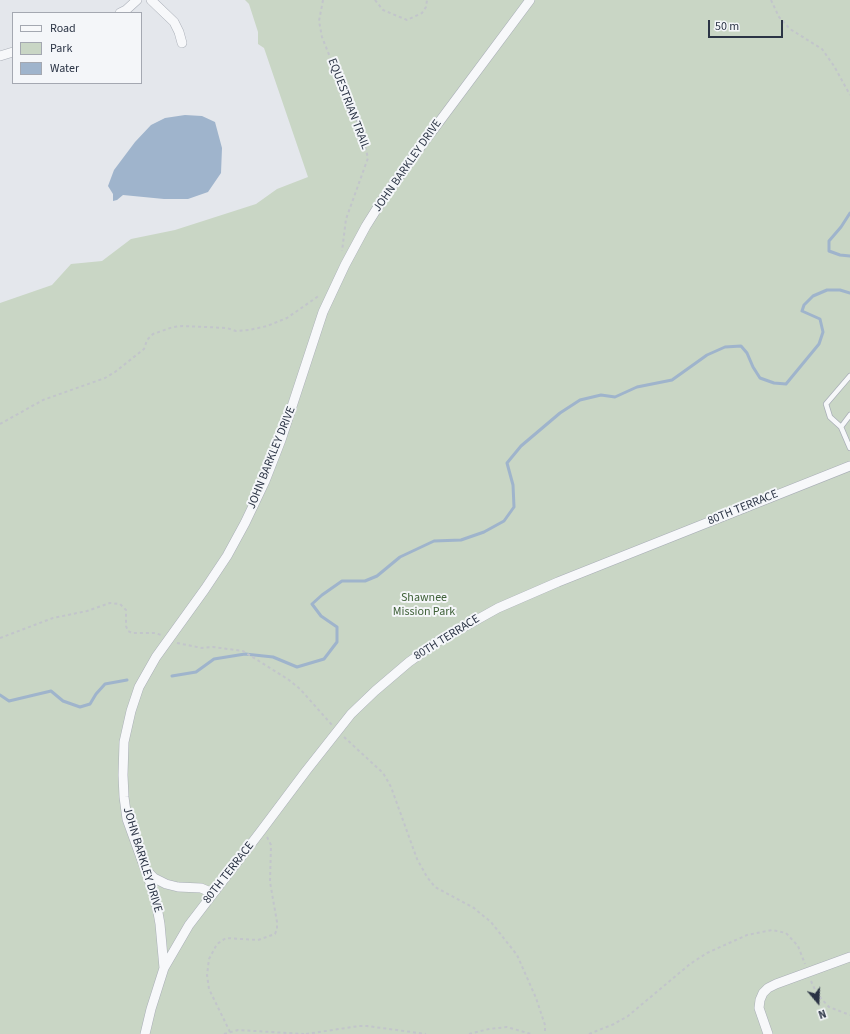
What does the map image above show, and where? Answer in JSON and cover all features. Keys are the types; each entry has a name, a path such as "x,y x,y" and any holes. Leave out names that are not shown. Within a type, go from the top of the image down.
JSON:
{"street":[{"path":"122,12 137,0"},
{"path":"151,0 174,22 182,43"},
{"name":"JOHN BARKLEY DRIVE","path":"164,968 157,907 153,891 127,819 122,775 124,742 131,711 139,686 156,657 227,556 245,523 265,481 281,440 323,312 345,265 366,226 383,199 416,153 530,0"},
{"path":"0,56 12,52"},
{"name":"80TH TERRACE","path":"164,968 189,925 213,892 351,714 375,690 409,662 437,642 498,608 558,582 850,466"},
{"path":"144,869 154,878 166,884 189,888 201,888 213,892"},
{"path":"768,1034 759,1008 760,1000 768,988 850,957"},
{"path":"145,1034 164,968"}],"lane":[{"path":"850,376 826,404 830,417 841,427 850,448"},
{"path":"841,427 850,415"}],"path":[{"name":"EQUESTRIAN TRAIL","path":"323,0 319,21 322,37 347,100 361,130 368,158 346,219 341,252"},
{"path":"375,0 383,10 407,20 422,13 426,7 427,0"},
{"path":"771,0 779,17 790,29 822,49 834,66 850,95"},
{"path":"0,424 43,400 105,378 144,349 147,340 153,334 173,327 183,326 228,328 236,332 255,329 287,318 324,293"},
{"path":"230,1032 209,989 207,967 208,959 217,944 226,938 258,940 275,934 277,922 270,882 271,845 261,831"},
{"path":"589,1034 614,1024 628,1016 690,964 707,953 747,935 772,930 786,933 798,946 806,967"},
{"path":"813,987 817,994 829,1007 850,1015"},
{"path":"224,1034 238,1030 305,1034 359,1026 426,1034"},
{"path":"469,1034 489,1029 507,1027 531,1034"}],"green space":[{"name":"Shawnee Mission Park","path":"245,0 850,0 850,1034 0,1034 0,303 52,285 71,264 102,261 131,239 175,230 256,204 277,189 308,177 264,48 258,44 258,32 249,4"}],"water":[{"path":"185,115 202,116 215,122 222,148 221,173 208,192 188,199 164,199 123,195 117,200 113,201 113,194 108,186 114,170 135,142 151,125 165,118"}],"waterway":[{"path":"850,213 829,241 829,251 840,255 850,256"},
{"path":"172,676 196,672 214,659 245,654 273,657 297,667 324,659 337,642 337,627 321,616 312,604 342,581 365,581 377,576 400,557 434,541 461,540 484,532 504,521 514,507 513,485 507,463 521,446 560,413 580,400 601,395 615,397 637,387 672,380 707,355 725,347 741,346 747,353 760,378 774,383 786,384 819,344 823,332 820,319 802,311 804,305 813,296 827,290 840,290 850,293"},
{"path":"0,695 9,701 51,691 63,701 80,707 90,704 105,684 127,680"}]}
